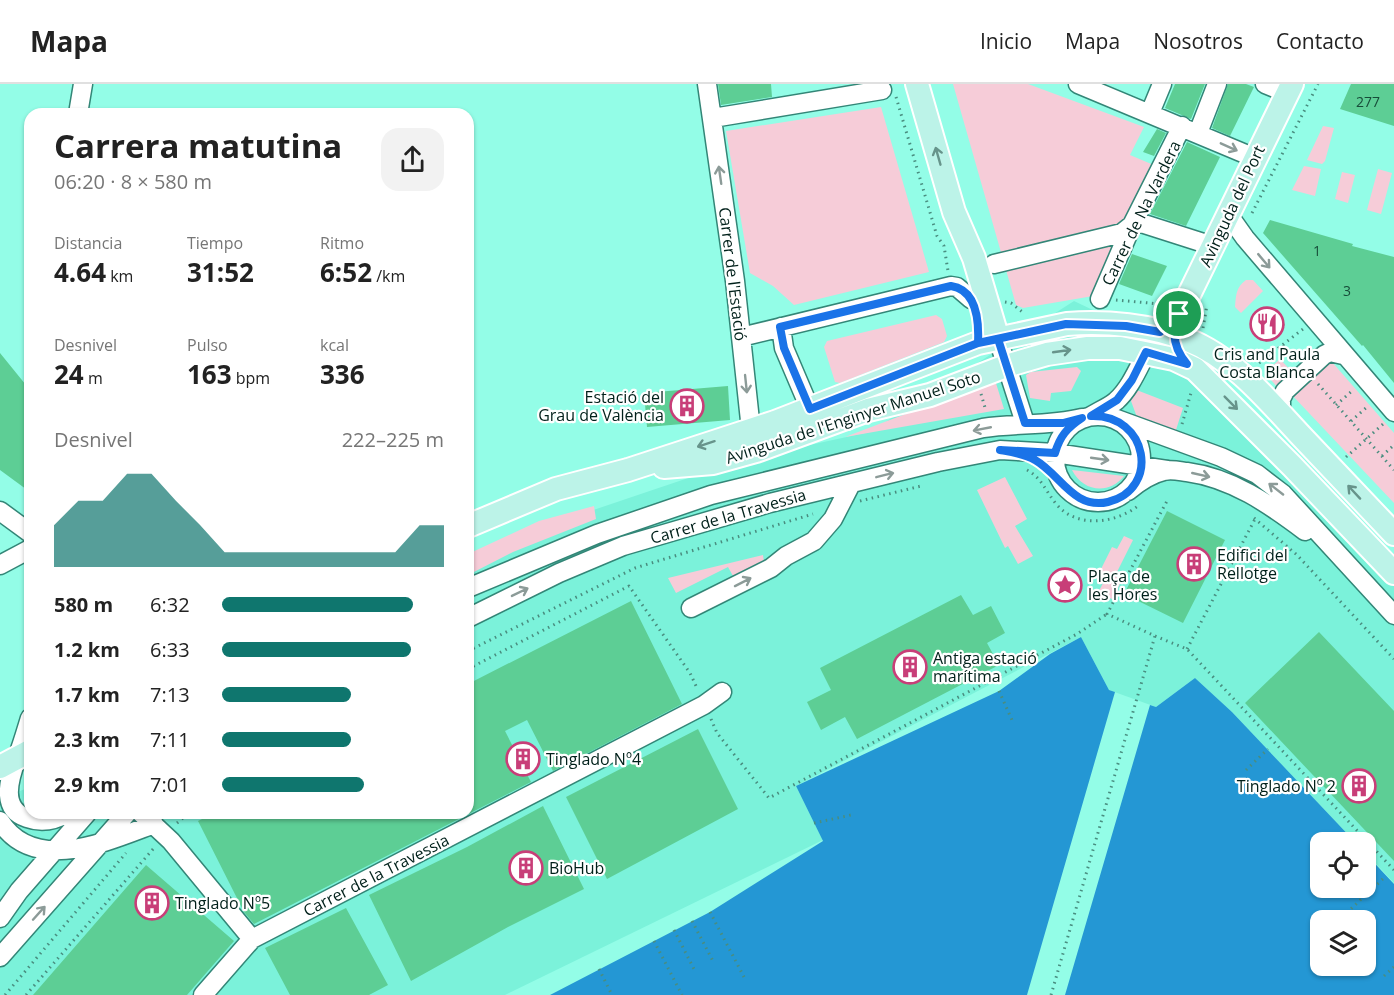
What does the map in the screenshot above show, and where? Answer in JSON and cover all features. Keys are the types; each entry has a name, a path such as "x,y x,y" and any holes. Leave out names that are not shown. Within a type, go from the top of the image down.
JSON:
{"main road":[{"path":"917,84 954,212 961,263 977,322 988,341"},
{"name":"Avinguda del Port","path":"1171,327 1289,89"},
{"path":"954,212 975,258 988,341"},
{"name":"Avinguda de l'Enginyer Manuel Soto","path":"474,523 556,489 628,470 751,430 988,341 1066,324 1081,323 1171,327 1200,346 1234,369 1281,414 1394,534"},
{"path":"1171,327 1180,357 1228,401 1394,573"},
{"path":"868,410 966,364 988,341"},
{"name":"Avinguda de l'Enginyer Manuel Soto","path":"628,470 713,463 756,451 868,410 930,395 1006,366 1047,354 1088,348 1120,348 1146,352 1187,364"}],"street":[{"path":"79,108 83,84"},
{"name":"Carrer de l'Estació","path":"707,84 716,118 751,430"},
{"path":"1078,84 1255,158"},
{"path":"1150,113 1161,84"},
{"name":"Carrer de Na Vardera","path":"1100,299 1132,225 1217,84"},
{"path":"1265,84 1289,89"},
{"path":"716,118 889,92"},
{"path":"1228,214 1240,232 1343,355 1390,416"},
{"path":"994,264 1122,233 1132,225 1141,223 1213,246"},
{"path":"741,337 951,286 957,287 971,299"},
{"path":"780,327 784,348 810,409"},
{"name":"Avinguda del Port","path":"1146,352 1171,327"},
{"path":"988,341 1006,366 1025,423"},
{"path":"1281,414 1281,399 1285,392 1330,351 1343,355"},
{"path":"1146,352 1132,380 1117,400 1069,426 1060,438 1055,453 1055,468 1061,482 1080,499 1092,502 1112,500 1154,474 1167,470"},
{"path":"1087,417 1114,418 1221,457 1257,474 1283,494 1394,615"},
{"name":"Avinguda de l'Enginyer Manuel Soto","path":"474,585 558,549 711,495 983,428 1025,423 1063,423 1087,417"},
{"path":"1114,418 1136,437 1141,450 1142,465 1137,479 1128,491"},
{"name":"Avinguda de l'Enginyer Manuel Soto","path":"910,446 960,444 1000,450 1035,459 1061,482"},
{"path":"1000,450 1055,453 1142,465 1217,479 1242,489 1270,505 1308,533 1373,592"},
{"name":"Carrer de la Travessia","path":"474,615 559,573 623,546 706,520 938,462 1000,450"},
{"path":"691,608 771,568 786,556 814,541 823,533 840,506 850,484"},
{"path":"0,511 24,529"},
{"path":"0,566 24,552"},
{"name":"Carrer de la Travessia","path":"203,995 252,939 704,705 722,692"},
{"path":"24,734 11,769 8,798 10,805 24,817"},
{"path":"30,819 37,821 52,819"},
{"path":"0,918 20,891 82,819"},
{"path":"0,957 122,819"},
{"path":"0,821 7,832 16,839 35,847 56,850 99,845 153,824 252,939"},
{"path":"0,905 20,891"}],"path":[{"path":"1252,215 1318,84"},
{"path":"889,92 938,236 944,246 951,286"},
{"path":"1252,358 1260,364 1309,324"},
{"path":"1283,345 1296,361"},
{"path":"1316,383 1394,470"},
{"path":"1336,405 1357,387"},
{"path":"1181,425 1192,389"},
{"path":"1351,421 1371,403"},
{"path":"1346,456 1390,416"},
{"path":"1382,456 1394,445"},
{"path":"1020,469 1026,469 1038,476 1058,506 1080,519 1116,519 1130,513 1143,503"},
{"path":"474,648 635,568 840,506 921,486"},
{"path":"474,666 629,586 690,673 717,733 769,798 1077,634 1107,614 1168,499"},
{"path":"1247,514 1297,555 1394,659"},
{"path":"1187,649 1255,519"},
{"path":"1107,614 1187,649 1394,870"},
{"path":"1051,995 1155,636"},
{"path":"999,691 1012,720"},
{"path":"1246,770 1268,749"},
{"path":"814,823 851,816"},
{"path":"26,995 153,824 169,819"},
{"path":"4,995 125,854 134,849"},
{"path":"1350,910 1386,876"},
{"path":"710,912 744,977"},
{"path":"692,921 714,963"},
{"path":"674,930 695,971"},
{"path":"654,940 682,995"},
{"path":"1384,976 1394,967"},
{"path":"599,969 612,995"}],"shaded area":[{"path":"953,84 1028,84 1144,127 1130,155 1156,166 1099,295 1023,308 1016,305"},
{"path":"881,107 929,272 794,305 773,286 750,273 726,131"},
{"path":"1323,126 1334,128 1325,161 1322,164 1307,160"},
{"path":"1304,166 1321,169 1315,196 1292,190"},
{"path":"1378,169 1392,173 1381,214 1367,210"},
{"path":"1342,172 1355,175 1348,203 1335,199"},
{"path":"1246,280 1253,280 1263,291 1241,313 1235,307 1236,295 1240,285"},
{"path":"1074,301 1210,366 1318,494 1394,575 1394,883 1376,864 1376,832 1346,832 1232,712 1195,678 1156,707 1109,690 1081,637 796,786 823,840 505,995 0,995 0,799 24,789 24,819 474,819 474,563 543,527 749,458 870,432"},
{"path":"936,315 942,319 947,336 944,342 840,383 835,382 824,347 827,341"},
{"path":"1280,359 1294,374 1278,388 1265,373"},
{"path":"1327,361 1332,362 1394,433 1394,503 1291,394"},
{"path":"1077,367 1081,371 1071,391 1051,393 1050,401 1030,398 1026,375 1031,372"},
{"path":"995,380 1004,409 845,437"},
{"path":"1134,389 1183,408 1175,433 1138,420 1131,401"},
{"path":"1072,470 1124,476 1111,486 1097,488 1083,483"},
{"path":"1005,477 1027,519 1015,526 1033,556 1018,564 1008,546 1005,548 977,490"},
{"path":"594,506 596,519 513,552 474,572 474,551 539,521"},
{"path":"1124,536 1133,540 1115,576 1122,580 1112,599 1098,593 1106,577 1099,573 1112,547 1117,549"},
{"path":"763,555 764,562 733,576 728,567 676,593 668,578"}],"water":[{"path":"1081,637 1109,690 1115,692 1027,995 550,995 710,912 823,841 796,786 999,691 1050,654"},
{"path":"1195,678 1232,712 1346,832 1310,832 1310,898 1376,898 1376,865 1394,884 1394,995 1065,995 1150,705 1156,707"}],"building":[{"path":"718,84 771,84 772,97 721,105"},
{"path":"1175,84 1205,84 1191,119 1165,108"},
{"path":"1228,84 1246,84 1254,87 1230,136 1212,128"},
{"path":"1351,84 1394,84 1394,126 1340,109"},
{"path":"1157,129 1166,133 1154,156 1143,152"},
{"path":"1187,142 1220,157 1186,226 1150,214"},
{"path":"1270,220 1394,257 1394,383 1263,233"},
{"path":"1132,254 1167,266 1152,296 1119,284"},
{"name":"Cris and Paula Costa Blanca","path":"1268,307 1285,325 1266,342 1250,324"},
{"path":"0,353 24,383 24,488 0,470"},
{"name":"Estació del Grau de València","path":"728,386 730,420 647,427 644,393"},
{"name":"Edifici del Rellotge","path":"1167,511 1225,540 1183,623 1124,594"},
{"name":"Antiga estació marítima","path":"961,595 973,615 991,606 1005,633 987,643 999,665 857,739 845,717 821,730 807,702 831,690 820,668"},
{"name":"Tinglado Nº4","path":"631,601 682,704 553,771 527,720 505,731 531,782 474,811 474,681"},
{"name":"Tinglado Nº 2","path":"1319,632 1394,711 1394,861 1376,842 1376,832 1367,832 1245,703"},
{"path":"698,729 738,809 607,879 566,797"},
{"path":"543,806 584,889 508,927 411,981 369,895 467,847"},
{"name":"Tinglado Nº4","path":"202,819 459,819 254,924 244,912 198,821"},
{"name":"Tinglado Nº5","path":"146,865 234,941 187,995 33,995"},
{"path":"346,908 388,985 369,995 290,995 265,948"}],"place":[{"name":"Cris and Paula Costa Blanca","path":"1267,324"},
{"name":"Estació del Grau de València","path":"687,406"},
{"name":"Edifici del Rellotge","path":"1194,564"},
{"name":"Plaça de les Hores","path":"1065,585"},
{"name":"Antiga estació marítima","path":"910,667"},
{"name":"Tinglado Nº4","path":"523,759"},
{"name":"Tinglado Nº 2","path":"1359,786"},
{"name":"BioHub","path":"526,868"},
{"name":"Tinglado Nº5","path":"152,903"}],"route":[{"path":"1179,314 1160,332 1126,326 1081,323 1066,324 978,343 977,322 971,299 957,287 951,286 780,327 784,348 810,409 978,343 998,339 1025,423 1063,423 1082,418 1069,426 1060,438 1055,453 1000,450 1035,459 1069,492 1080,499 1105,502 1118,498 1128,491 1137,479 1142,465 1141,450 1136,437 1126,426 1114,418 1103,415 1091,416 1117,400 1132,380 1146,352 1187,364 1180,357 1174,336 1174,326 1179,314"}]}
